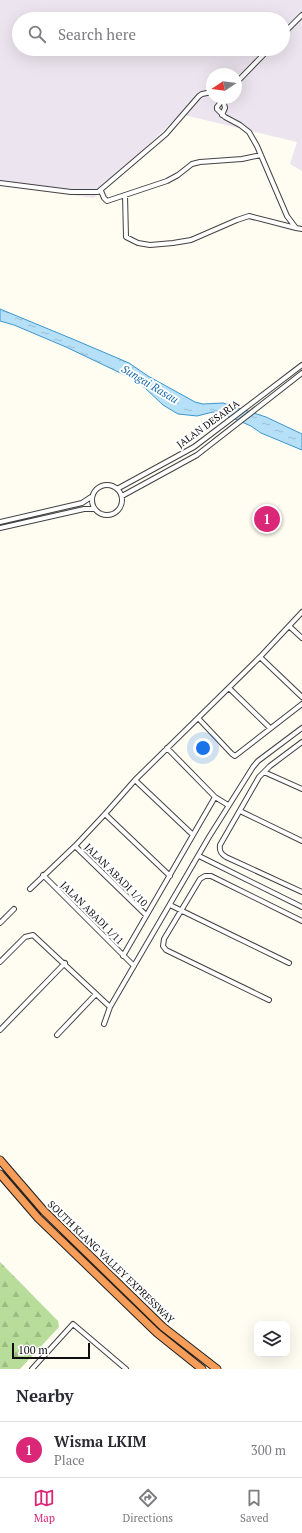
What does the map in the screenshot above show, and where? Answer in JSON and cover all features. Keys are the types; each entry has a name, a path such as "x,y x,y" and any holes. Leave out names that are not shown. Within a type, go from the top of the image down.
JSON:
{"highway":[{"name":"SOUTH KLANG VALLEY EXPRESSWAY","path":"0,1160 44,1212 157,1321 217,1369"},
{"name":"SOUTH KLANG VALLEY EXPRESSWAY","path":"0,1174 38,1218 157,1333 202,1369"}],"street":[{"path":"290,27 302,15"},
{"path":"242,77 262,56"},
{"path":"0,183 71,192 94,193 101,191 166,134 199,96 206,93"},
{"path":"219,104 217,109 222,115 249,132 261,155 287,216 296,228"},
{"path":"222,115 225,108 225,104"},
{"path":"101,191 107,201 167,181 192,164 200,162 220,162 261,155"},
{"path":"125,195 125,235 128,239 144,244 166,244 191,240 249,216 302,229"},
{"name":"JALAN DESARIA","path":"117,489 194,447 302,365"},
{"name":"JALAN DESARIA","path":"122,496 197,454 302,373"},
{"path":"0,522 82,503 91,497 95,490 103,485 113,486 117,489 122,496 122,504 115,514 106,516 94,509 92,506 91,497"},
{"path":"0,528 84,509 94,509"},
{"path":"30,889 75,846 135,780 260,657 302,612"},
{"path":"289,626 302,638"},
{"path":"260,657 302,697"},
{"path":"229,688 270,728"},
{"path":"198,718 232,754 236,756 302,704"},
{"path":"104,1024 110,1007 228,805 255,764 302,728"},
{"path":"302,742 264,772 219,849 222,855 302,892"},
{"path":"167,748 215,797 228,805"},
{"path":"264,772 302,789"},
{"path":"135,780 192,835"},
{"path":"123,956 215,797"},
{"path":"240,811 302,841"},
{"path":"105,814 170,876"},
{"name":"JALAN ABADI 1/10","path":"75,846 146,915"},
{"path":"199,856 302,907"},
{"name":"JALAN ABADI 1/11","path":"43,875 134,966"},
{"path":"270,1000 166,950 163,946 164,939 200,879 205,876 211,876 302,921"},
{"path":"170,905 289,963"},
{"path":"0,924 14,909"},
{"path":"0,962 25,937 30,935 36,936 110,1007"},
{"path":"0,1030 65,963"},
{"path":"57,1035 96,994"},
{"path":"32,1369 73,1324 126,1369"}],"shaded area":[{"path":"0,0 302,0 302,171 290,164 297,142 180,114 94,198 0,185"}],"green space":[{"path":"0,1262 58,1321 59,1327 20,1369 0,1369"}],"water":[{"name":"Sungai Rasau","path":"0,309 129,363 148,376 195,402 203,404 223,403 266,417 302,434 302,450 261,433 251,426 228,416 213,412 197,416 178,414 163,405 133,379 66,347 14,325 0,321"}],"place":[{"name":"Wisma LKIM","path":"267,519"}]}
